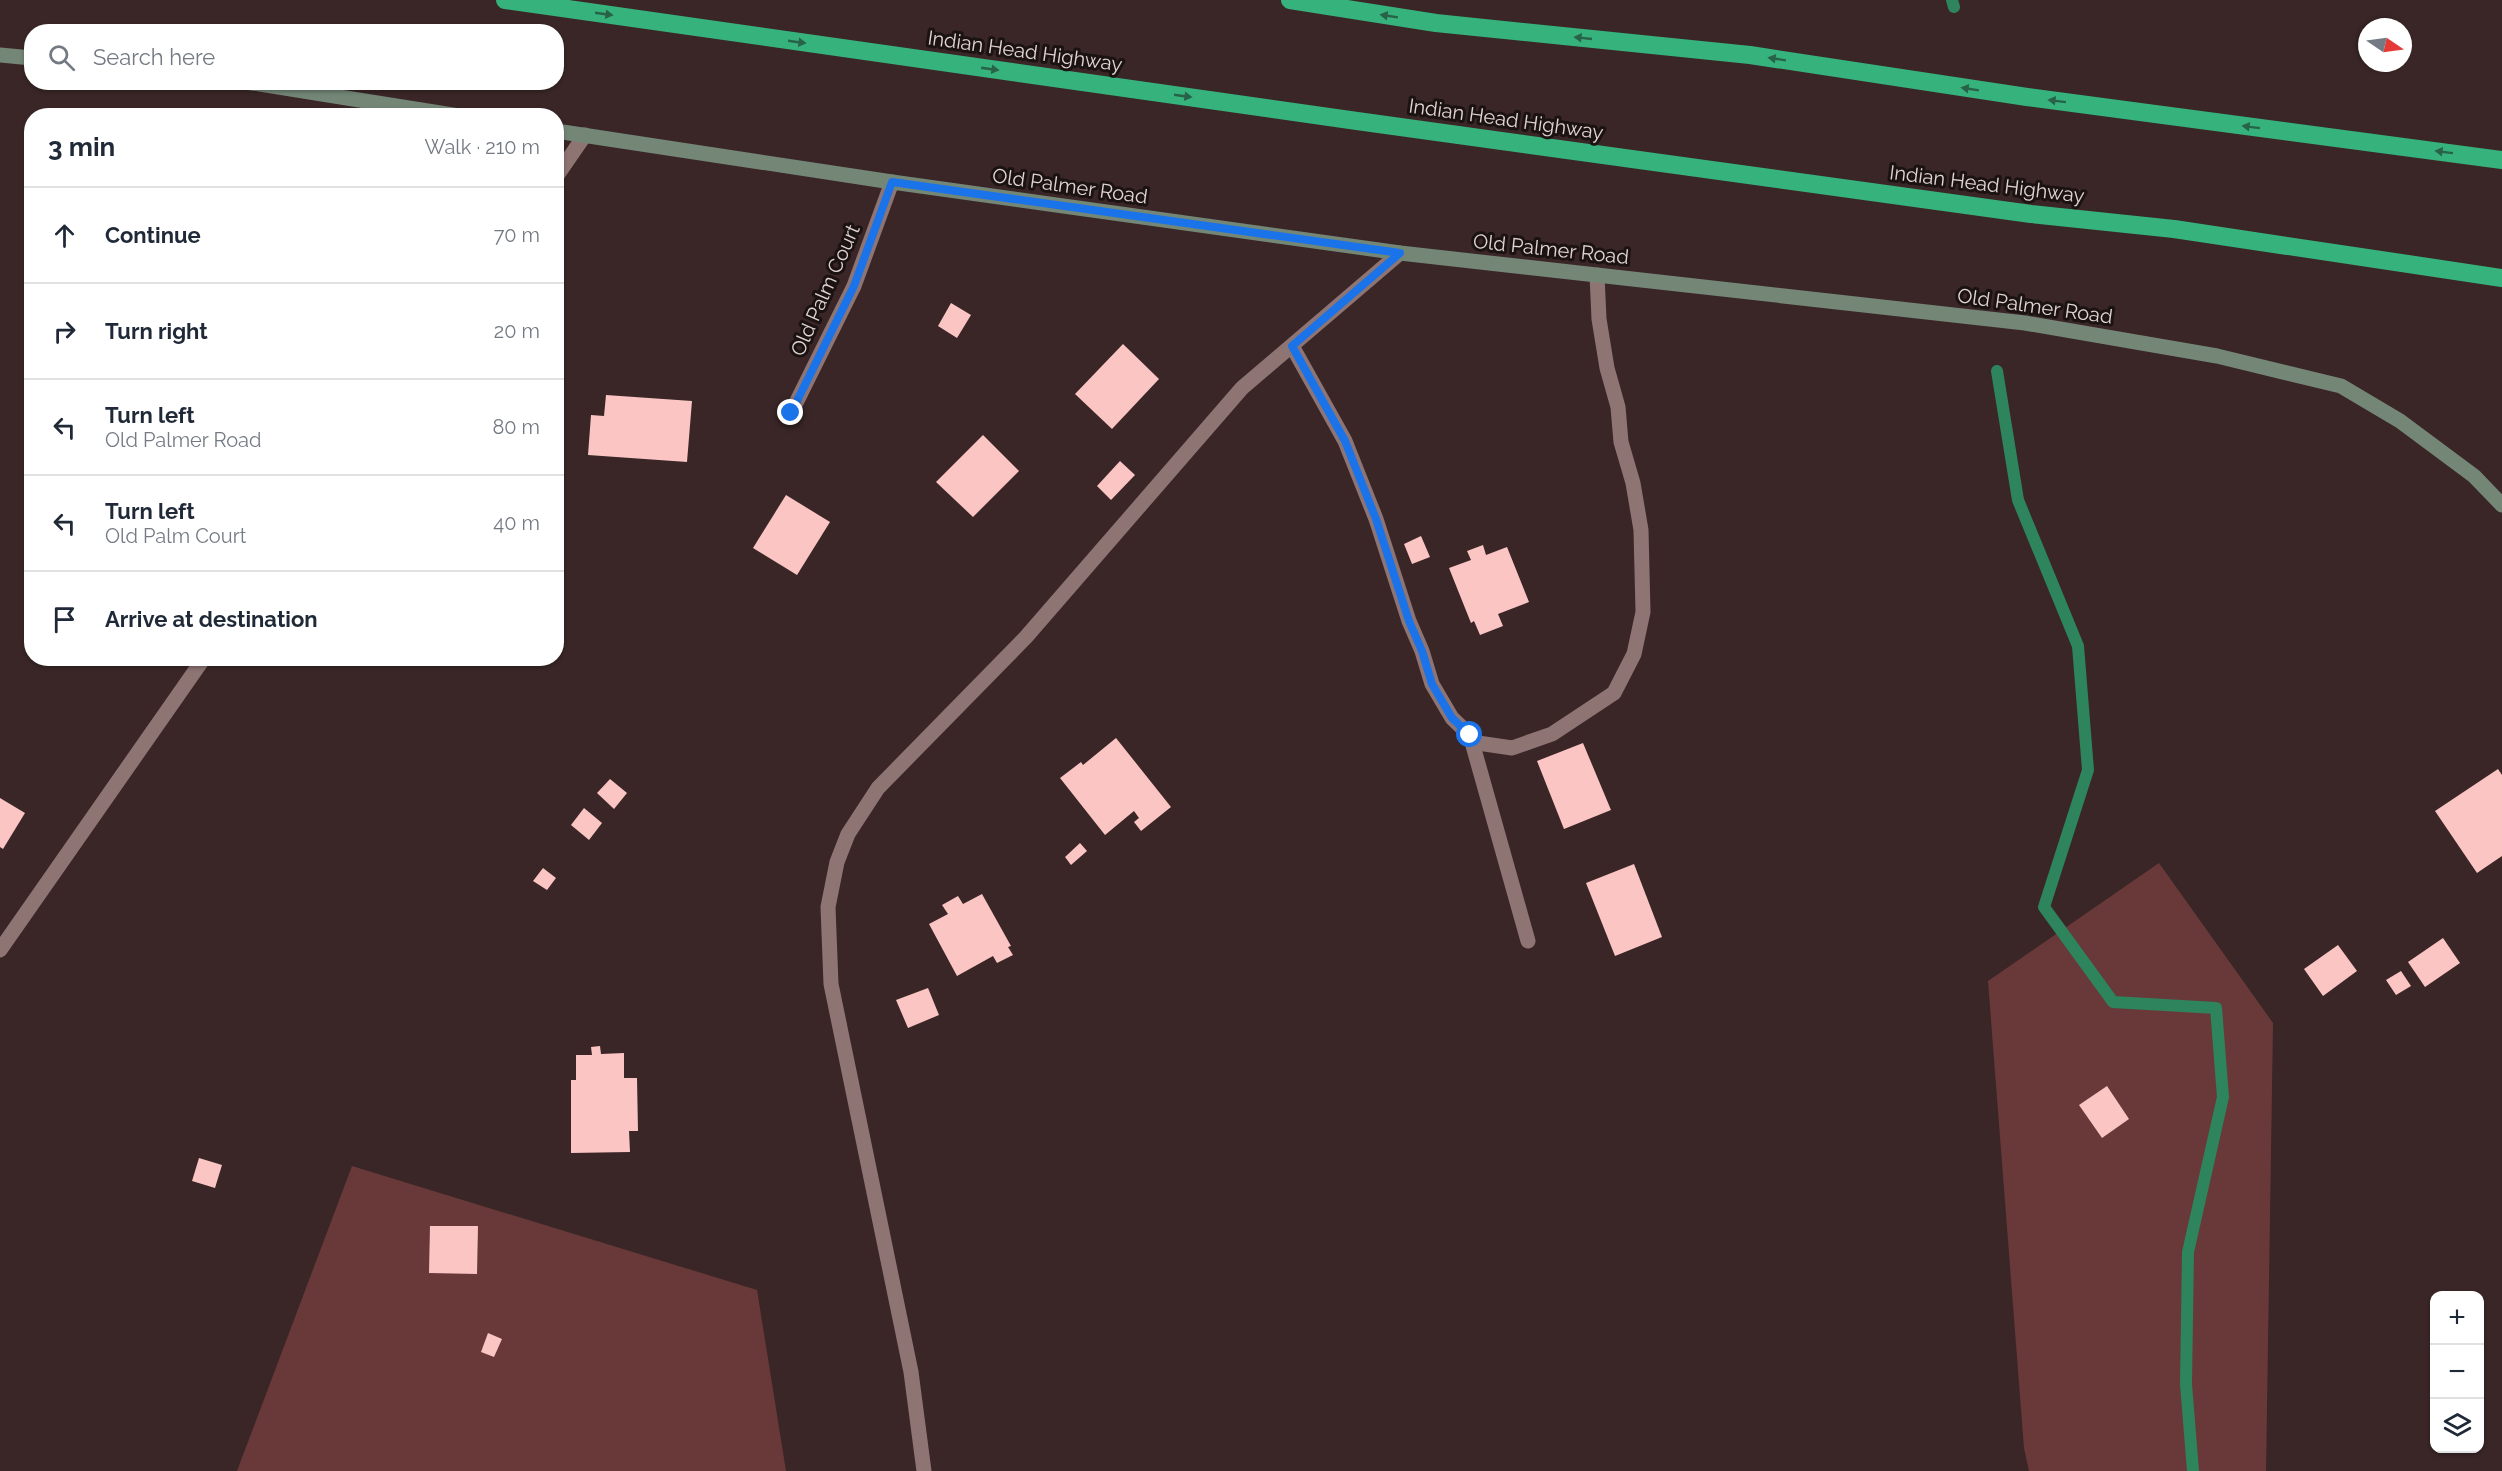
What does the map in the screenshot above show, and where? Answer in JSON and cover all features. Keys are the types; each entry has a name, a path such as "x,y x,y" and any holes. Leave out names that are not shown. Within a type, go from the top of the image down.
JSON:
{"highway":[{"name":"Indian Head Highway","path":"505,0 1345,120 1984,207 2174,229 2502,278"},
{"path":"1290,0 1436,23 1749,55 2028,98 2502,160"}],"street":[{"path":"0,55 24,57"},
{"path":"296,90 409,108"},
{"name":"Old Palmer Road","path":"564,132 892,182 1400,253 2025,323 2217,356 2341,386 2419,435 2474,476 2502,505"},
{"path":"564,165 585,135"},
{"name":"Old Palm Court","path":"791,413 854,286 892,182"},
{"path":"924,1471 911,1372 831,984 828,907 837,862 848,834 878,788 1026,637 1242,388 1400,253"},
{"path":"1292,346 1345,441 1376,519 1432,684 1452,718 1478,743 1512,748 1552,734 1614,693 1634,654 1643,612 1641,530 1599,319 1597,275"},
{"path":"0,950 198,666"},
{"path":"1470,735 1528,941"}],"shaded area":[{"path":"2159,863 2273,1023 2266,1471 2029,1471 2024,1448 1988,981"},
{"path":"352,1166 757,1290 786,1471 237,1471"}],"building":[{"path":"951,303 971,315 957,338 938,326"},
{"path":"1123,344 1159,379 1112,429 1075,394"},
{"path":"606,395 692,401 687,462 588,455 591,415 604,416"},
{"path":"983,435 1019,471 973,517 936,482"},
{"path":"1120,461 1135,475 1111,500 1097,486"},
{"path":"786,495 830,522 797,575 753,548"},
{"path":"1421,536 1430,557 1412,564 1404,544"},
{"path":"1483,545 1486,555 1507,547 1529,602 1498,614 1503,626 1480,635 1474,621 1471,623 1449,568 1471,560 1467,551"},
{"path":"1116,738 1171,807 1141,831 1134,822 1139,818 1134,811 1105,835 1060,778 1081,762 1083,765"},
{"path":"1583,743 1611,810 1564,829 1537,761"},
{"path":"2498,769 2502,775 2502,856 2477,873 2435,811"},
{"path":"610,779 627,793 614,809 597,793"},
{"path":"0,798 25,813 3,849 0,847"},
{"path":"584,808 602,823 589,840 571,825"},
{"path":"1080,843 1087,851 1071,865 1065,857"},
{"path":"1634,864 1662,937 1615,956 1586,883"},
{"path":"543,868 556,878 547,890 533,881"},
{"path":"982,894 1011,946 1008,947 1013,955 997,963 993,956 957,976 929,924 948,914 942,905 958,896 963,904"},
{"path":"2443,938 2460,963 2425,987 2408,962"},
{"path":"2338,945 2357,971 2323,996 2304,969"},
{"path":"2401,971 2411,986 2396,995 2386,980"},
{"path":"928,988 939,1015 908,1028 896,1000"},
{"path":"600,1046 601,1054 624,1053 624,1078 637,1078 638,1131 629,1131 630,1152 571,1153 571,1080 576,1080 576,1055 592,1055 591,1047"},
{"path":"2107,1086 2129,1119 2102,1138 2079,1105"},
{"path":"199,1158 222,1165 215,1188 192,1181"},
{"path":"430,1226 478,1226 477,1274 429,1273"},
{"path":"488,1333 502,1339 494,1357 481,1352"}],"waterway":[{"path":"1952,0 1954,7"},
{"path":"1997,371 2018,500 2078,646 2088,770 2044,907 2113,1002 2216,1008 2223,1097 2188,1252 2186,1384 2193,1471"}],"route":[{"path":"791,413 854,286 892,182 1400,253 1292,346 1345,441 1376,519 1432,684 1452,718 1470,735"}]}
